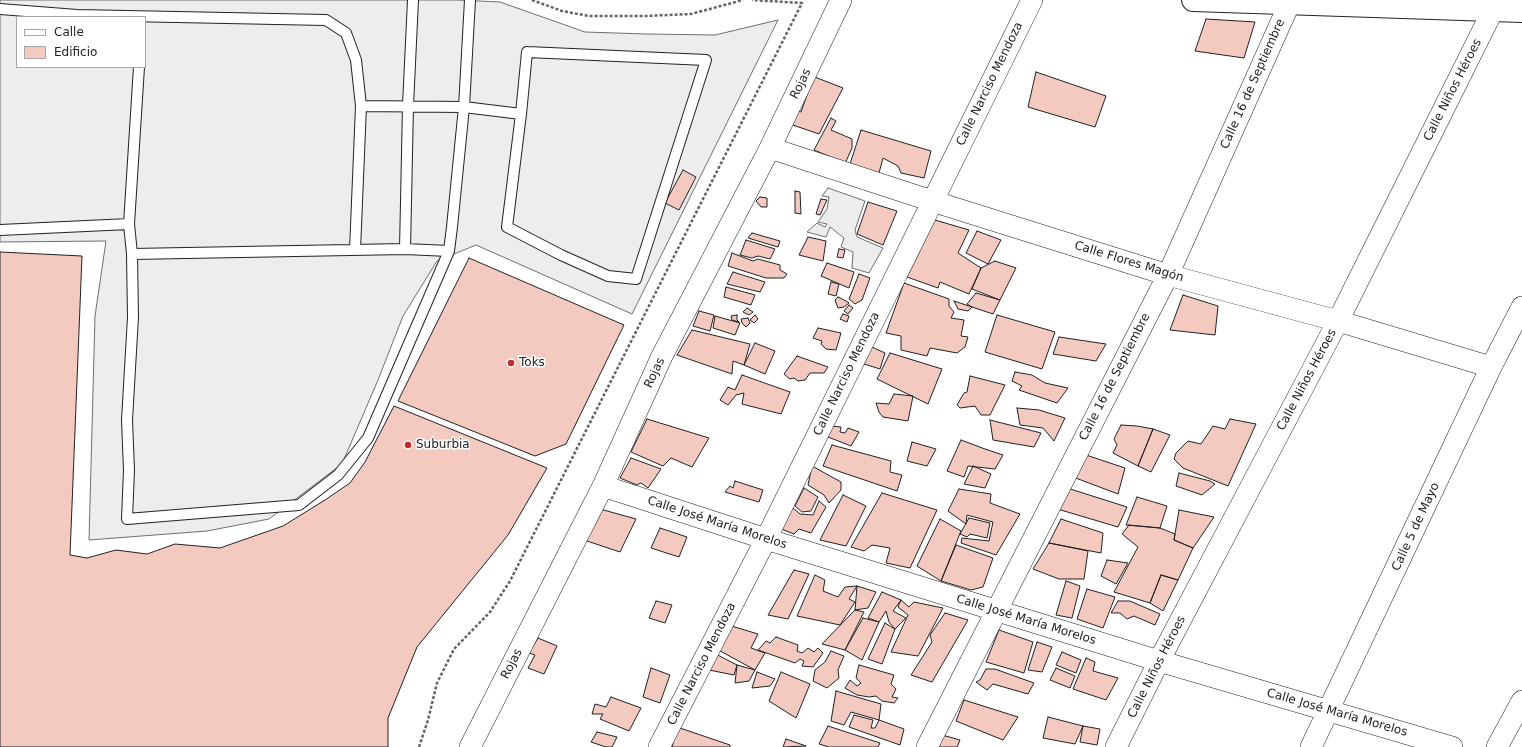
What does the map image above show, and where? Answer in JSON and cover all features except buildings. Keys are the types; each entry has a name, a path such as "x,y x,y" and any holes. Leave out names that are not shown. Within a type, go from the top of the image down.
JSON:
{"street":[{"name":"Rojas","path":"470,747 603,486 662,356 770,148 841,0"},
{"name":"Calle Narciso Mendoza","path":"659,747 766,538 1032,0"},
{"path":"1192,0 1290,2 1522,11"},
{"name":"Calle 16 de Septiembre","path":"926,747 1168,275 1290,2"},
{"name":"Calle Niños Héroes","path":"1116,747 1159,661 1338,321 1493,10"},
{"name":"Calle Flores Magón","path":"770,148 932,201 1168,275 1338,321 1491,367"},
{"name":"Calle 5 de Mayo","path":"1311,747 1491,367 1522,307"},
{"name":"Calle José María Morelos","path":"603,486 1159,661 1452,747"},
{"path":"1497,747 1522,701"}],"lane":[{"path":"405,249 408,106 413,0"},
{"path":"139,68 129,224 132,254 133,317 127,420 129,470 128,519 299,505 338,475 368,438 449,251 464,107 470,0"},
{"path":"0,9 77,15 142,16"},
{"path":"146,16 326,20 346,33 356,60 361,106 355,250"},
{"path":"527,52 706,60 636,280 608,276 561,255 507,227 521,114 527,52"},
{"path":"361,106 464,107 521,114"},
{"path":"0,230 129,224"},
{"path":"132,254 405,249 449,251"}],"path":[{"path":"532,0 562,11 589,16 645,16 691,14 743,0"},
{"path":"419,747 428,720 437,684 454,649 490,612 510,581 802,3 752,0"}],"shaded area":[{"path":"0,0 457,0 500,2 585,32 646,34 715,35 778,20 632,314 476,245 437,261 403,316 378,380 342,464 269,519 207,531 89,540 95,316 106,241 0,242"},
{"path":"828,188 865,201 855,230 857,237 883,248 869,273 852,268 853,252 841,247 844,238 830,227 826,237 807,232 817,223 825,227 827,224 818,222 827,209 829,197 822,196"}],"place":[{"name":"Toks","path":"511,363"},
{"name":"Suburbia","path":"408,445"}]}
